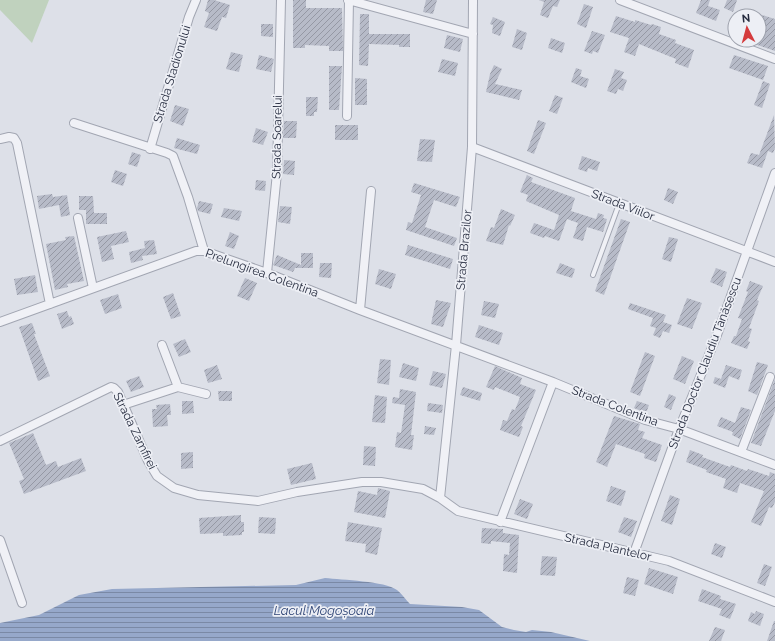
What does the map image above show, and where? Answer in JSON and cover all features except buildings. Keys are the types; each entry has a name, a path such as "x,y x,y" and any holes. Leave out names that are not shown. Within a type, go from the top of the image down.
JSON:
{"street":[{"name":"Strada Stadionului","path":"150,148 189,17 196,0"},
{"name":"Strada Soarelui","path":"267,273 277,173 280,0"},
{"path":"347,116 348,0 473,34"},
{"name":"Strada Brazilor","path":"440,498 456,345 472,147 473,0"},
{"path":"620,0 775,59"},
{"path":"74,123 173,156 204,251"},
{"path":"0,139 9,137 14,138 17,143 50,304"},
{"name":"Strada Viilor","path":"472,147 775,262"},
{"name":"Strada Doctor Claudiu Tănăsescu","path":"634,553 679,429 717,335 775,173"},
{"path":"360,310 371,191"},
{"path":"78,218 93,288"},
{"name":"Prelungirea Colentina","path":"0,322 196,251 204,251 267,273 360,310 456,345"},
{"path":"162,345 178,387"},
{"name":"Strada Colentina","path":"456,345 646,420 679,429 775,465"},
{"path":"740,452 770,377"},
{"path":"500,522 553,382"},
{"name":"Strada Zamfirei","path":"0,441 111,387 118,392 148,461 157,476 174,488 198,495 258,500 297,492 362,482 380,482 423,490 440,498"},
{"path":"123,405 178,387 206,394"},
{"name":"Strada Plantelor","path":"440,498 458,511 669,561 775,602"},
{"path":"0,540 22,603"}],"lane":[{"path":"593,275 619,204"}],"green space":[{"path":"0,0 49,0 32,43 0,10"}],"water":[{"name":"Lacul Mogoșoaia","path":"325,578 363,581 391,587 401,593 410,604 462,607 479,610 502,627 514,630 526,632 532,630 551,632 590,641 0,641 0,623 39,615 79,595 112,589 296,585"}]}
